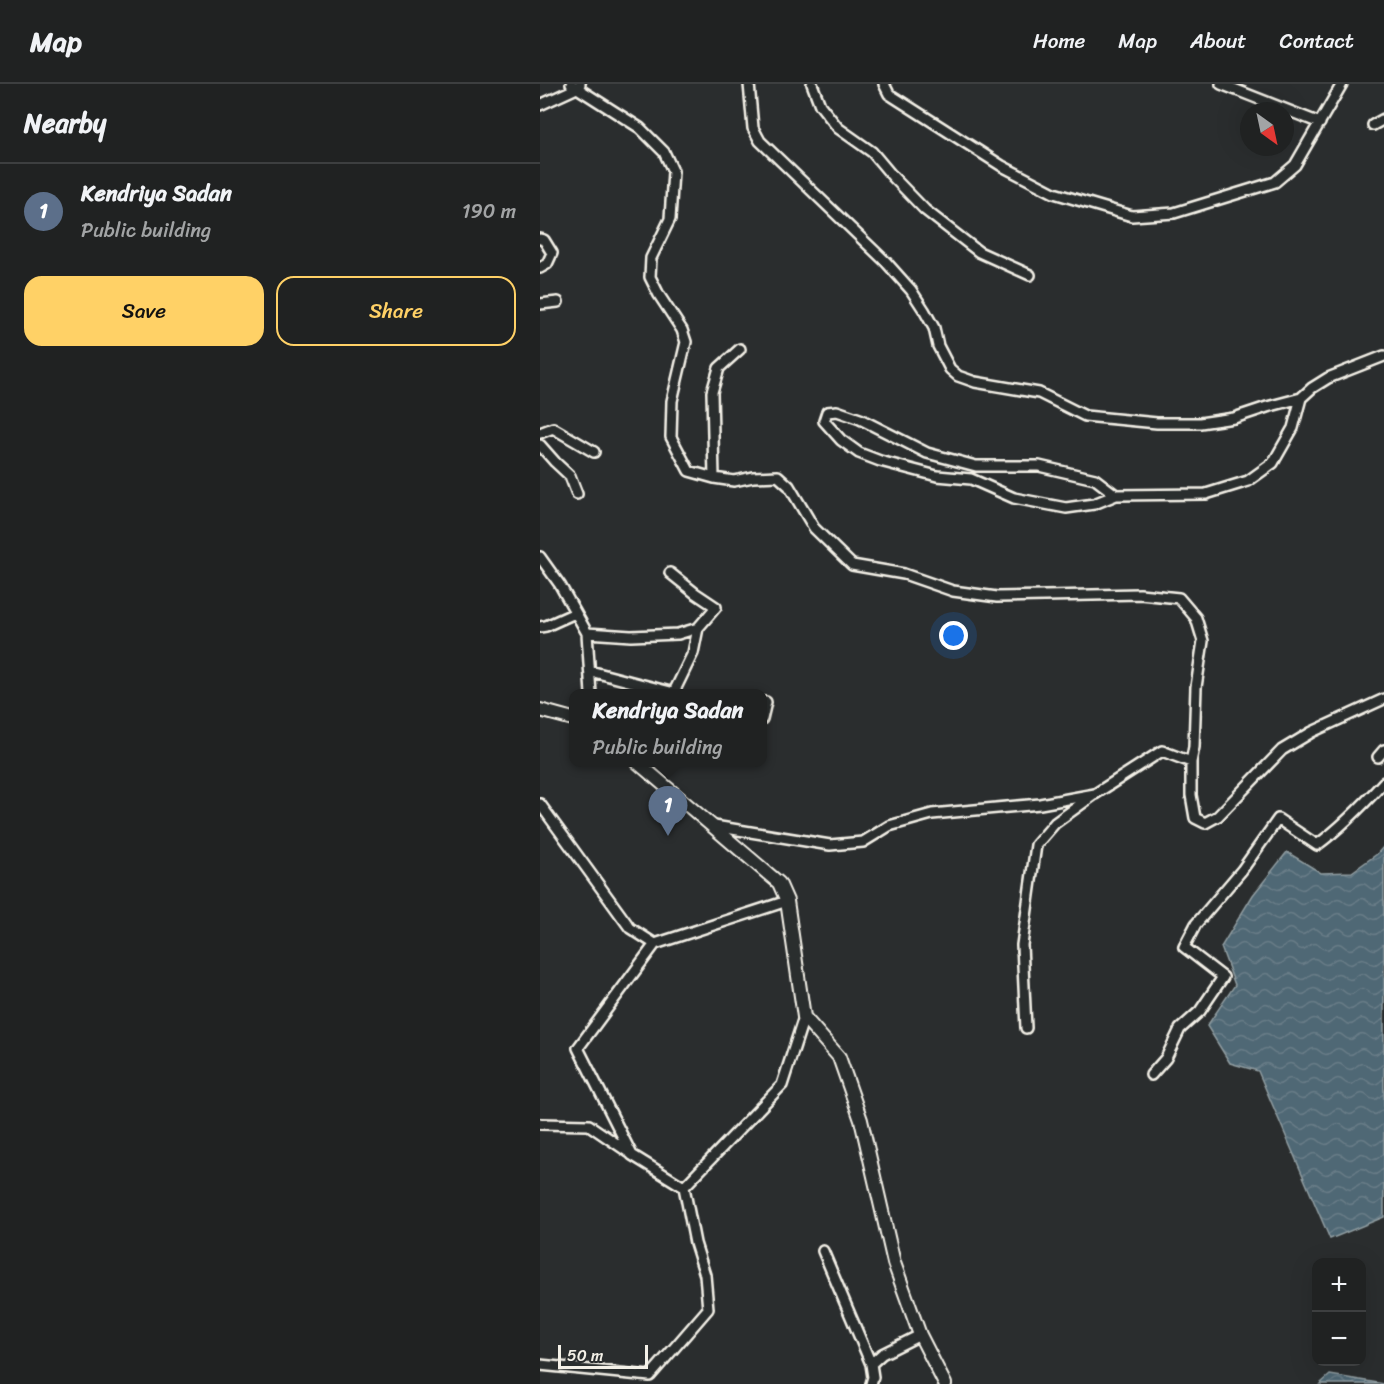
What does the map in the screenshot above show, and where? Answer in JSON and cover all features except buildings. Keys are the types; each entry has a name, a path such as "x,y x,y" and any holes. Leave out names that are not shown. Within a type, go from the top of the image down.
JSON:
{"street":[{"path":"749,84 753,128 760,141 886,262 911,290 934,328 938,346 950,369 958,376 975,382 1039,393 1085,416 1157,423 1200,423 1234,418 1301,398 1328,378 1384,356"},
{"path":"812,84 820,105 838,128 872,152 924,210 979,252 1030,275"},
{"path":"884,84 889,94 1002,166 1054,193 1132,216 1174,213 1275,182 1295,165 1342,84"},
{"path":"1221,84 1320,123"},
{"path":"540,105 576,85 640,128 663,152 673,171 670,219 651,258 650,278 682,330 686,342 672,401 671,437 689,471 734,481 753,477 778,476 789,486 814,528 852,565 904,574 954,591 997,597 1140,594 1179,598 1196,618 1203,641 1196,687 1191,795 1195,818 1205,823 1218,816 1282,750 1312,732 1384,699"},
{"path":"1373,125 1384,119"},
{"path":"540,239 544,240 552,253 547,264 540,268"},
{"path":"540,304 558,302"},
{"path":"714,478 712,392 719,368 740,349"},
{"path":"1116,495 1095,479 1039,466 976,466 927,453 860,419 837,411 827,412 824,421 841,440 859,453 880,461 938,476 971,479 1014,498 1066,508 1094,504 1116,495 1206,494 1248,481 1273,463 1293,428 1301,398"},
{"path":"540,434 553,428 594,452"},
{"path":"540,445 570,476 577,494"},
{"path":"971,479 976,466"},
{"path":"540,557 560,585 587,633 591,689"},
{"path":"670,573 694,593 716,607 698,628 693,653 678,689"},
{"path":"540,627 575,613"},
{"path":"587,633 649,636 678,634 698,628"},
{"path":"590,671 660,689"},
{"path":"540,710 569,718"},
{"path":"1026,1029 1022,945 1036,845 1055,824 1095,794 1162,751 1191,762"},
{"path":"644,767 779,883 787,900 804,1017 782,1085 684,1187"},
{"path":"1151,1075 1166,1058 1180,1029 1200,1011 1223,977 1184,947 1196,924 1242,870 1278,819 1317,845 1329,837 1384,782"},
{"path":"711,826 830,845 863,842 889,826 932,814 1040,804 1095,794"},
{"path":"540,804 630,928 655,944"},
{"path":"632,1155 578,1048 655,944 787,900"},
{"path":"804,1017 839,1057 861,1120 894,1263 920,1335 945,1384"},
{"path":"540,1124 589,1125 684,1187 695,1243 705,1275 708,1309 650,1376 540,1365"},
{"path":"823,1251 872,1364 871,1384"},
{"path":"872,1364 882,1354 920,1335"}],"water":[{"path":"1384,846 1384,1217 1330,1239 1258,1071 1230,1063 1207,1026 1235,985 1221,947 1253,895 1287,852 1321,873 1352,872"},
{"path":"1330,1375 1384,1384 1320,1384"}],"place":[{"name":"Kendriya Sadan","path":"668,836"}]}
